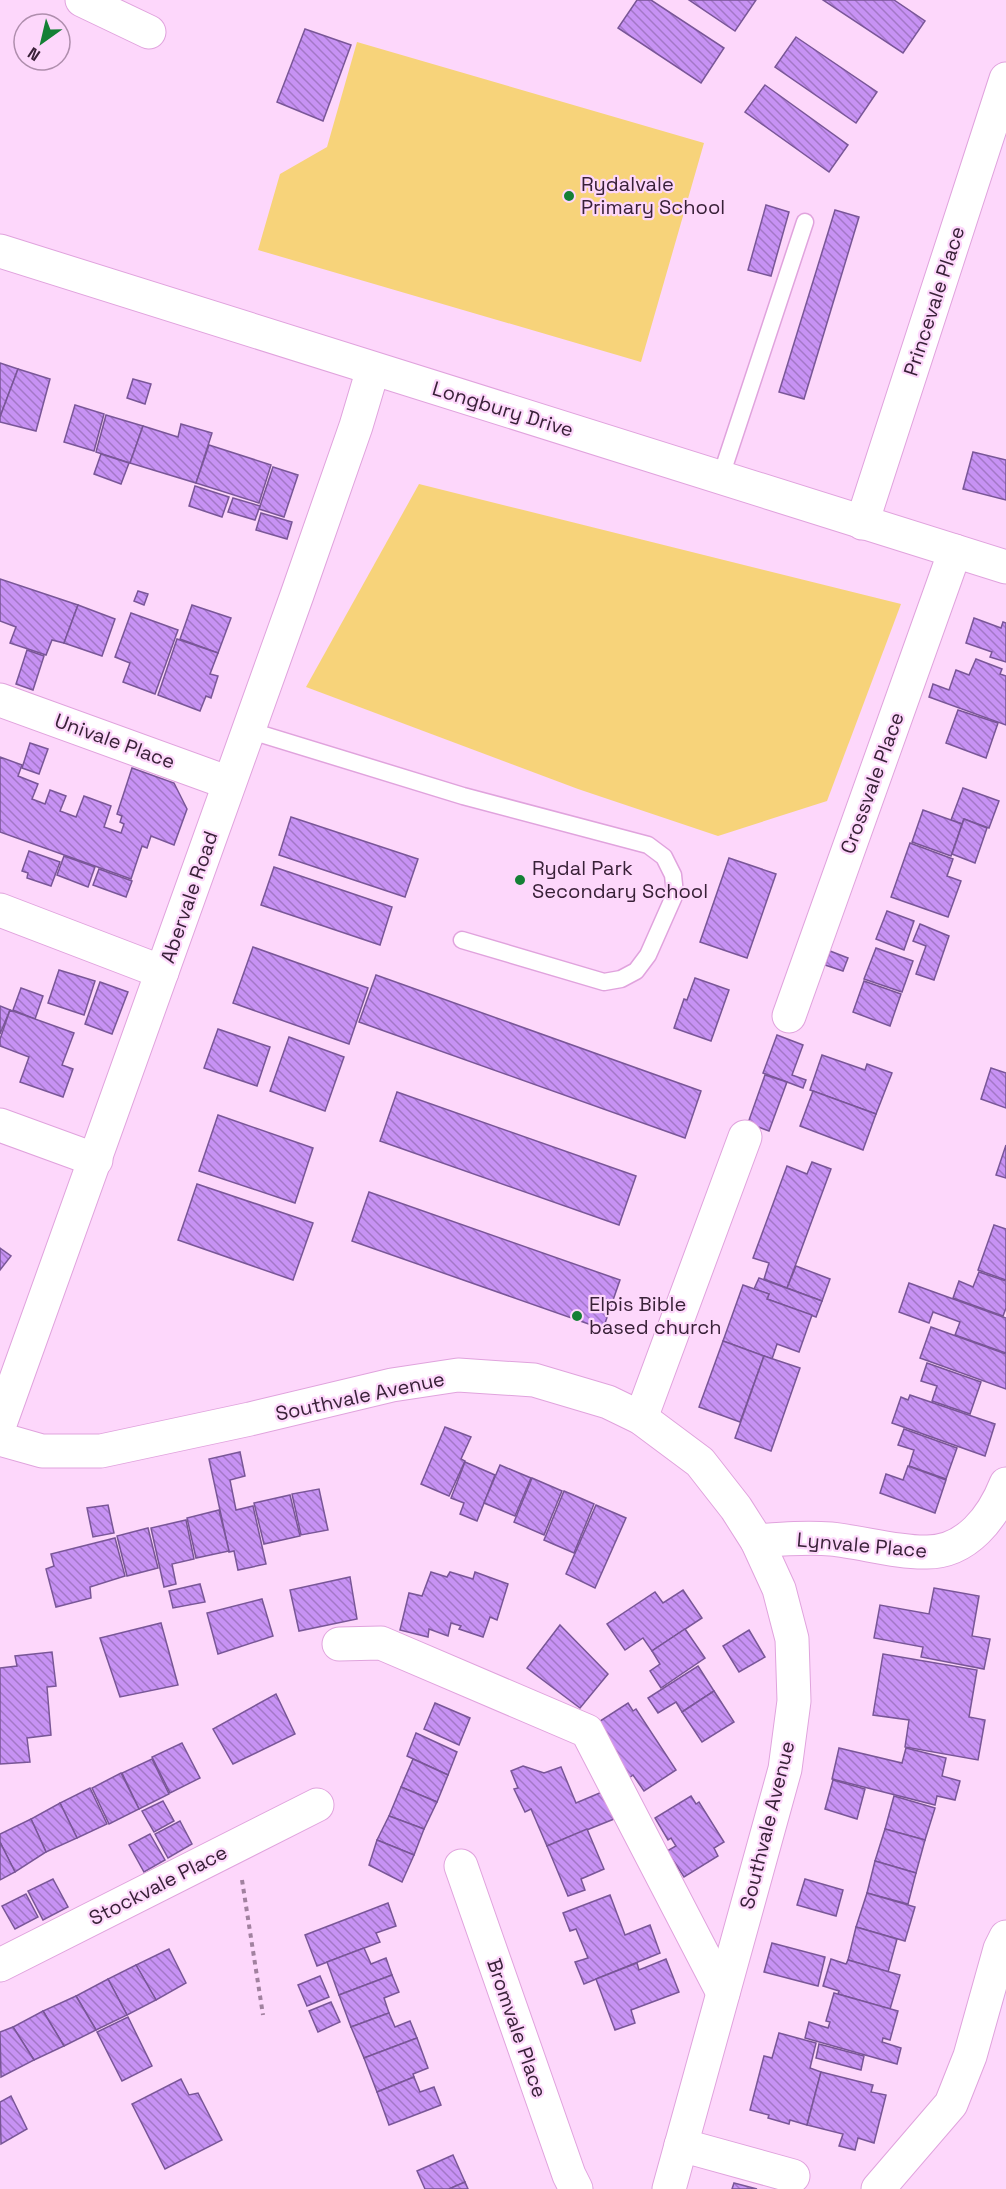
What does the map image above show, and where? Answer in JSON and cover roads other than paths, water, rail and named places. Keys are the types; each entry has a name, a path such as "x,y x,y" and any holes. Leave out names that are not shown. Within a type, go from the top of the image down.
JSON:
{"street":[{"path":"82,0 149,32"},
{"name":"Princevale Place","path":"862,523 1006,79"},
{"name":"Longbury Drive","path":"0,250 1006,567"},
{"name":"Abervale Road","path":"0,1424 249,730 356,426 373,369"},
{"name":"Crossvale Place","path":"789,1016 955,551"},
{"name":"Univale Place","path":"0,700 230,783"},
{"path":"0,910 162,972"},
{"path":"0,1125 96,1160"},
{"path":"642,1418 745,1137"},
{"name":"Southvale Avenue","path":"0,1438 42,1451 101,1451 392,1385 458,1375 534,1380 608,1402 642,1418 700,1462 736,1508 757,1541 779,1589 792,1639 794,1701 785,1769 669,2189"},
{"name":"Lynvale Place","path":"757,1541 803,1537 928,1552 953,1547 973,1536 999,1503 1006,1484"},
{"path":"339,1644 381,1643 587,1731 723,1993"},
{"name":"Stockvale Place","path":"0,1965 317,1805"},
{"name":"Bromvale Place","path":"461,1866 569,2175 576,2189"},
{"path":"878,2189 951,2104 970,2056 1000,1949 1006,1937"},
{"path":"681,2145 793,2176"}],"lane":[{"path":"721,476 805,222"},
{"path":"249,730 463,796 648,845 664,857 673,875 675,894 648,955 636,971 621,979 604,982 462,940"}],"place":[{"name":"Rydalvale Primary School","path":"569,196"},
{"name":"Rydal Park Secondary School","path":"520,880"},
{"name":"Elpis Bible based church","path":"577,1316"}]}
